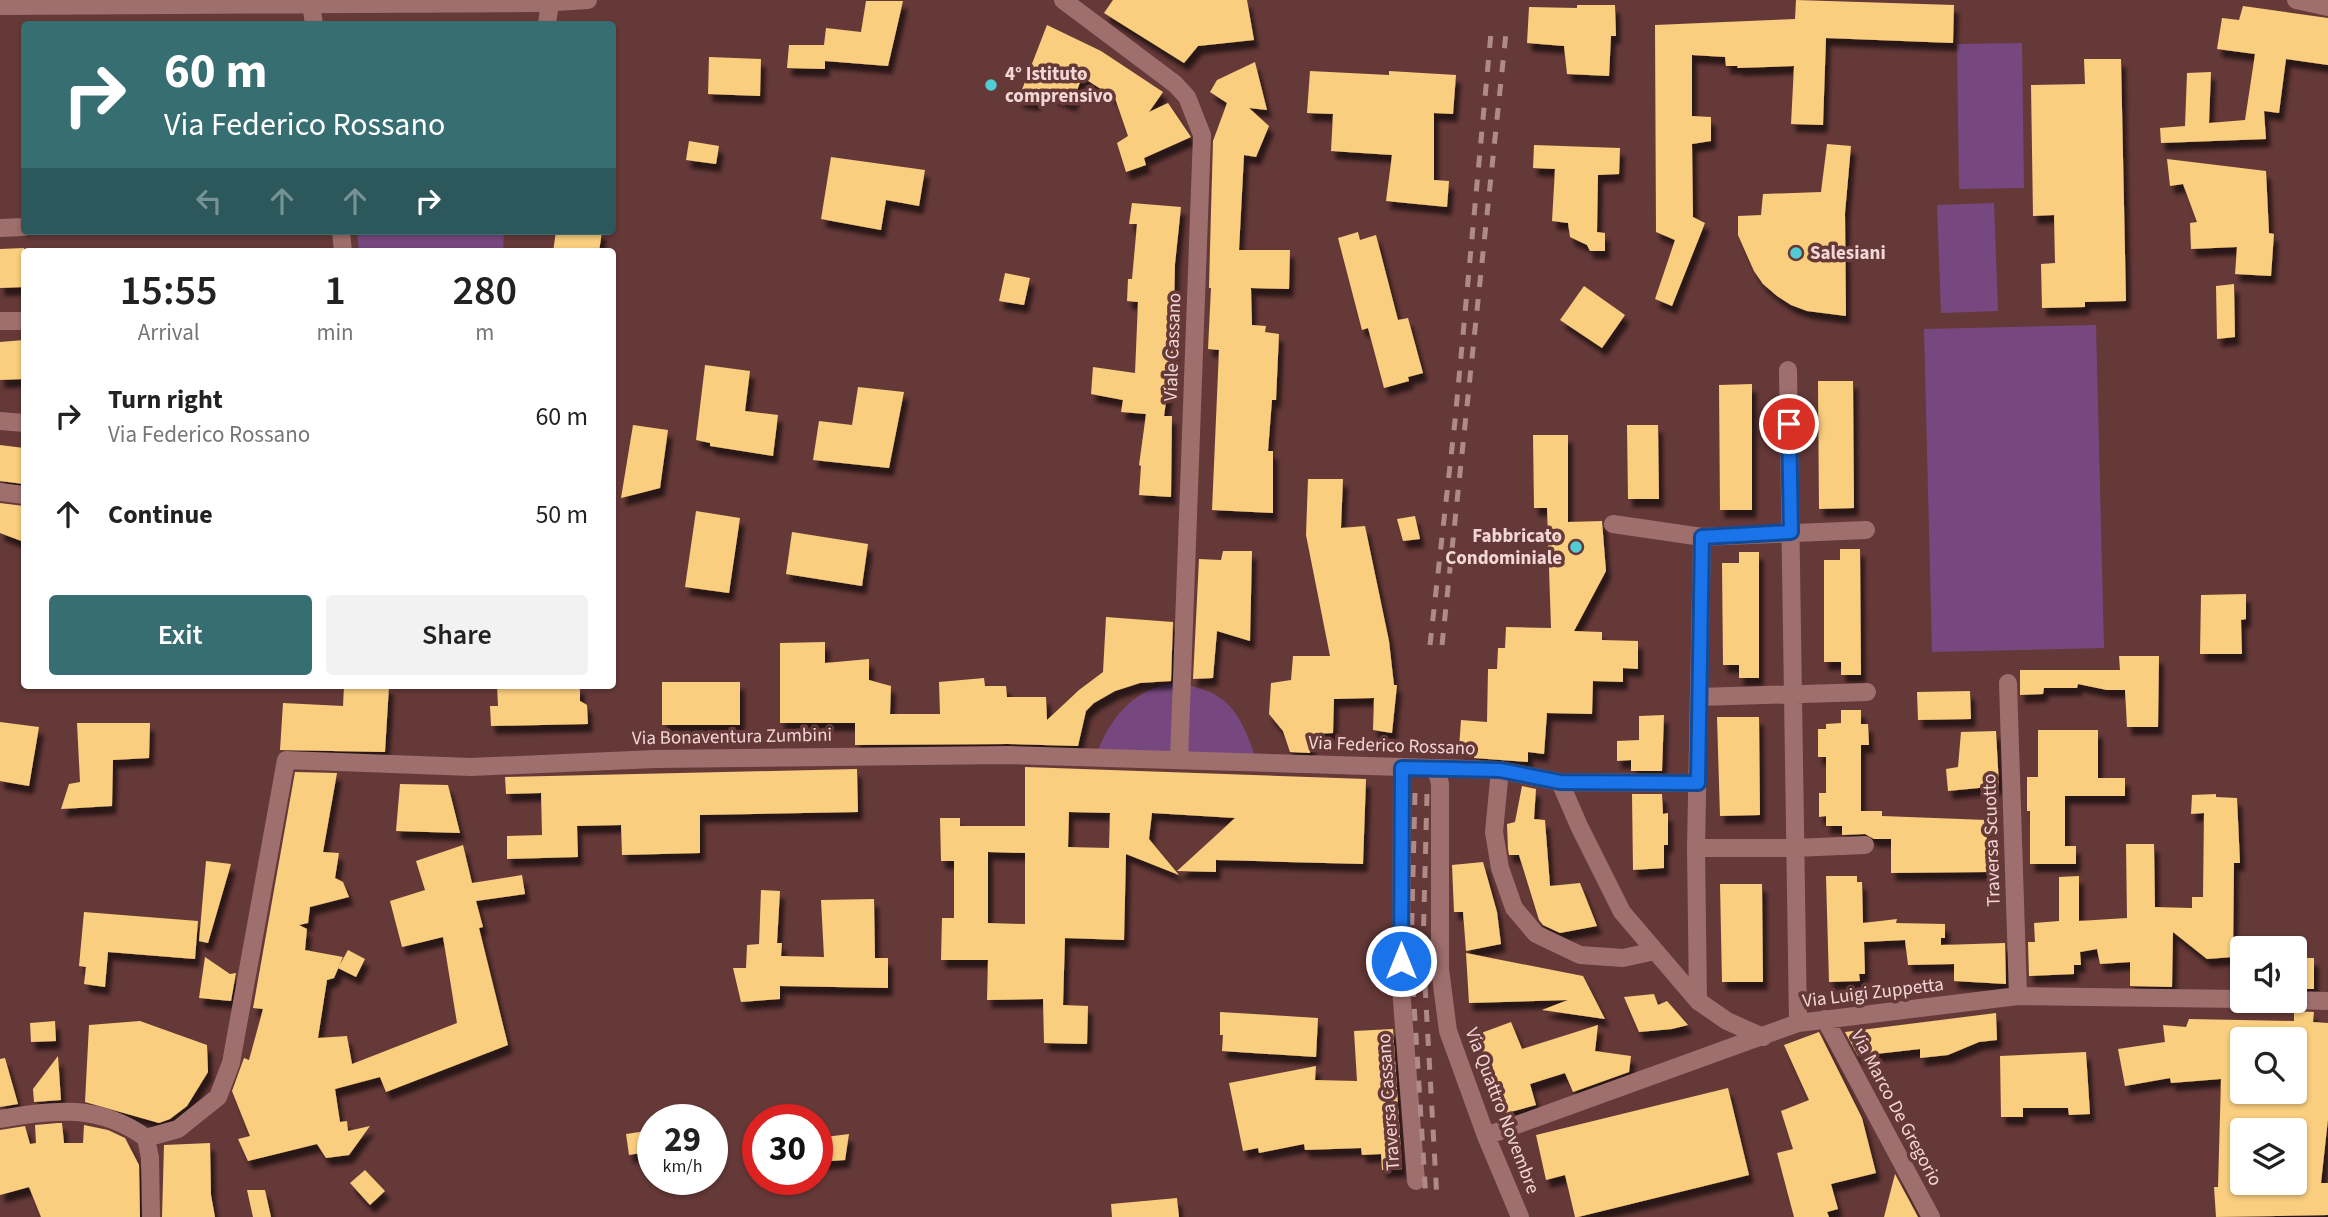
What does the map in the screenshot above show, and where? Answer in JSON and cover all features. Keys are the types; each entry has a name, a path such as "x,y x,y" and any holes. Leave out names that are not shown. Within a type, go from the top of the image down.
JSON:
{"street":[{"path":"0,6 587,0"},
{"name":"Viale Cassano","path":"1063,0 1188,97 1202,135 1179,760"},
{"path":"2296,0 2328,7"},
{"path":"543,2 546,21"},
{"path":"311,4 314,21"},
{"path":"0,228 21,228"},
{"path":"0,321 21,321"},
{"path":"1788,370 1798,1023"},
{"path":"0,421 21,423"},
{"path":"0,492 21,495"},
{"path":"1613,524 1702,537 1866,530"},
{"path":"1698,1001 1696,848 1702,537"},
{"name":"Traversa Scuotto","path":"2008,683 2018,996"},
{"path":"1699,697 1867,692"},
{"name":"Via Bonaventura Zumbini","path":"146,1138 178,1129 218,1097 240,1014 286,760 471,767 655,759 1008,755 1179,760"},
{"name":"Via Federico Rossano","path":"1179,760 1500,770 1560,782 1698,783"},
{"name":"Traversa Cassano","path":"1402,768 1401,988 1416,1181"},
{"name":"Via Quattro Novembre","path":"1436,768 1440,784 1440,969 1448,1031 1486,1136 1520,1217"},
{"path":"1500,770 1494,832 1500,868 1514,908 1521,917 1536,934 1580,955 1623,958 1655,951"},
{"path":"1560,782 1622,912 1698,1001 1727,1021 1763,1037"},
{"path":"1696,848 1865,845"},
{"name":"Via Luigi Zuppetta","path":"1486,1136 1798,1023 2018,996 2230,999"},
{"path":"2307,1000 2328,1000"},
{"name":"Via Marco De Gregorio","path":"1825,1019 1931,1217"},
{"path":"0,1119 43,1111 95,1113 130,1126 146,1138 150,1158 151,1217"}],"shaded area":[{"path":"2022,43 2024,188 1959,189 1957,44"},
{"path":"1994,203 1998,311 1941,313 1937,205"},
{"path":"357,235 504,235 503,248 359,248"},
{"path":"2096,325 2104,648 1932,652 1924,329"},
{"path":"1174,683 1206,691 1228,704 1236,713 1255,755 1098,750 1111,725 1127,705 1148,691"}],"building":[{"path":"1113,0 1247,0 1254,40 1198,46 1184,63 1104,13"},
{"path":"1796,0 1954,5 1953,43 1826,38 1823,125 1791,124 1794,66 1737,68 1738,66 1726,66 1725,57 1692,55 1692,116 1711,117 1711,141 1692,144 1693,217 1705,223 1672,306 1655,299 1675,240 1656,232 1655,25 1795,19"},
{"path":"866,1 903,1 888,66 825,61 825,69 787,68 789,45 824,45 826,28 861,32"},
{"path":"1577,5 1615,5 1616,36 1611,36 1609,76 1567,74 1564,46 1527,43 1529,7 1577,8"},
{"path":"2243,6 2328,18 2328,65 2286,59 2279,113 2264,111 2266,139 2161,143 2160,128 2185,126 2187,73 2211,72 2209,123 2245,120 2255,54 2217,49 2222,18 2239,20"},
{"path":"1047,25 1101,51 1163,92 1149,112 1168,103 1191,137 1144,158 1146,165 1126,172 1117,143 1128,136 1115,98 1082,77 1072,104 1041,91 1036,103 1018,100"},
{"path":"709,57 761,59 760,96 708,94"},
{"path":"2084,59 2121,59 2126,301 2085,302 2085,307 2042,308 2041,264 2055,263 2054,215 2033,216 2031,85 2085,84"},
{"path":"1255,62 1267,110 1249,108 1269,126 1256,157 1244,155 1239,250 1290,250 1289,289 1251,288 1252,325 1266,326 1265,332 1279,334 1276,400 1272,400 1268,451 1273,451 1273,513 1212,510 1219,350 1208,349 1213,141 1227,103 1210,92 1217,80"},
{"path":"1310,71 1389,75 1389,71 1456,75 1453,114 1434,113 1434,180 1449,181 1447,207 1386,201 1392,155 1331,151 1333,114 1307,113"},
{"path":"689,141 719,146 716,164 686,160"},
{"name":"Salesiani","path":"1827,144 1851,146 1845,213 1846,316 1807,311 1777,296 1763,284 1754,271 1738,235 1738,216 1761,215 1763,194 1821,192"},
{"path":"1534,145 1620,148 1619,174 1598,175 1597,232 1605,233 1605,251 1590,251 1587,245 1570,237 1568,223 1552,221 1555,169 1533,168"},
{"path":"831,157 925,170 919,206 886,200 881,230 821,219"},
{"path":"2167,159 2266,171 2269,233 2274,234 2271,276 2235,274 2237,247 2191,249 2190,223 2197,222 2183,184 2170,186"},
{"path":"1132,203 1181,207 1175,264 1173,353 1164,416 1172,416 1171,497 1139,495 1139,465 1146,414 1121,412 1123,400 1091,394 1093,367 1135,373 1138,302 1127,301 1128,279 1132,279 1137,224 1129,224"},
{"path":"1358,232 1360,240 1376,235 1398,320 1408,318 1423,373 1408,377 1409,381 1384,388 1368,328 1362,330 1338,238"},
{"path":"555,235 601,235 600,248 554,248"},
{"path":"21,248 21,287 0,288 0,249"},
{"path":"1005,273 1030,278 1024,305 999,301"},
{"path":"2234,284 2235,337 2217,339 2216,286"},
{"path":"1584,286 1625,315 1602,348 1560,320"},
{"path":"21,340 21,379 0,380 0,342"},
{"path":"705,365 750,371 745,411 778,415 773,456 710,446 710,443 696,440"},
{"path":"1818,381 1853,381 1854,508 1819,509"},
{"path":"1752,384 1752,510 1720,510 1719,385"},
{"path":"858,387 904,392 889,468 813,460 819,421 852,425"},
{"path":"633,425 668,430 660,488 621,498"},
{"path":"1627,425 1658,425 1659,499 1628,499"},
{"path":"1533,435 1568,435 1568,522 1602,521 1606,571 1574,631 1602,632 1602,640 1638,641 1638,669 1623,668 1623,682 1593,681 1592,714 1547,713 1544,754 1528,752 1528,762 1474,758 1474,749 1459,748 1461,720 1487,722 1488,669 1497,669 1498,648 1505,648 1506,627 1551,628 1547,508 1534,508"},
{"path":"0,445 21,448 21,484 0,481"},
{"path":"1308,479 1343,479 1341,528 1365,526 1389,641 1394,685 1397,685 1392,733 1373,730 1374,698 1334,699 1333,733 1312,734 1310,753 1290,752 1283,731 1269,714 1271,683 1291,680 1293,656 1330,656 1306,535"},
{"path":"0,503 21,506 21,541 0,533"},
{"path":"696,511 740,518 729,593 685,587"},
{"path":"1415,516 1420,539 1403,541 1397,519"},
{"path":"792,532 868,544 862,586 786,574"},
{"path":"1840,549 1860,549 1861,675 1841,675 1841,662 1824,662 1824,560 1840,560"},
{"path":"1223,551 1252,551 1250,641 1217,631 1213,678 1193,679 1199,559 1221,560"},
{"path":"1739,552 1759,552 1759,678 1739,678 1739,665 1723,665 1722,563 1739,563"},
{"path":"2246,594 2246,619 2241,620 2242,654 2200,654 2201,595"},
{"path":"1106,617 1173,622 1171,681 1140,683 1115,691 1094,703 1086,711 1078,746 855,745 855,723 780,723 780,643 825,642 825,663 869,659 869,680 891,686 890,714 940,714 939,682 984,678 985,686 1006,686 1007,697 1046,697 1047,720 1103,672"},
{"path":"2119,656 2159,656 2158,727 2127,727 2125,690 2107,690 2078,684 2077,688 2044,688 2043,694 2020,695 2020,670 2120,670"},
{"path":"662,682 740,682 740,725 662,725"},
{"path":"344,689 389,689 385,752 280,750 283,703 343,706"},
{"path":"497,689 580,689 580,701 587,705 588,724 491,726 490,706 498,706"},
{"path":"1970,691 1971,719 1918,720 1917,692"},
{"path":"1841,710 1861,710 1861,724 1868,724 1869,745 1861,745 1861,811 1882,811 1882,816 1987,820 1987,872 1891,873 1891,839 1874,839 1865,834 1842,835 1842,826 1826,826 1826,816 1819,817 1819,793 1826,793 1826,757 1818,757 1818,729 1826,729 1826,724 1841,723"},
{"path":"1664,715 1662,771 1631,771 1631,760 1617,761 1617,741 1639,740 1639,716"},
{"path":"1717,717 1759,717 1760,815 1720,816"},
{"path":"0,722 39,727 29,786 0,781"},
{"path":"77,723 150,723 149,758 113,760 112,806 61,809 69,784 80,782"},
{"path":"2038,730 2098,730 2098,778 2125,778 2125,796 2065,796 2065,846 2076,846 2076,864 2030,864 2027,777 2038,777"},
{"path":"1996,731 1999,786 1948,791 1946,769 1958,767 1961,732"},
{"path":"1025,767 1366,779 1363,864 1216,860 1216,872 1177,871 1235,818 1152,813 1149,839 1179,875 1126,854 1124,940 1065,938 1063,1005 1088,1006 1087,1044 1044,1043 1043,999 987,1000 988,960 941,960 942,918 954,918 954,861 941,861 940,818 960,818 960,826 1025,826","holes":["1069,812 1110,813 1109,848 1068,847","988,852 1025,853 1025,924 988,923"]},
{"path":"857,769 858,812 700,815 700,853 622,855 621,825 577,826 578,857 507,859 507,836 542,835 541,793 506,794 505,777"},
{"path":"295,772 337,773 323,852 339,853 335,878 343,882 349,897 310,907 308,923 299,925 307,929 305,950 343,957 334,978 327,980 318,1038 347,1036 352,1064 457,1023 443,937 402,947 390,901 425,890 416,861 463,845 472,883 522,875 525,894 476,901 483,927 479,928 508,1045 386,1092 380,1077 335,1089 340,1122 347,1121 348,1131 370,1126 349,1155 326,1158 317,1144 248,1161 238,1139 250,1136 232,1091 244,1058 249,1060 263,1009 253,1008"},
{"path":"400,784 448,785 460,833 396,831"},
{"path":"1522,786 1536,789 1534,819 1545,820 1550,886 1580,883 1597,926 1560,933 1543,925 1539,920 1519,855 1509,855 1508,849 1507,824 1515,822"},
{"path":"1632,794 1662,794 1663,814 1668,813 1668,845 1664,845 1664,868 1633,870"},
{"path":"2216,794 2216,797 2237,798 2240,863 2234,863 2233,936 2230,936 2230,957 2207,959 2173,932 2172,987 2130,986 2130,962 2100,964 2097,949 2080,952 2081,965 2074,965 2074,974 2029,976 2028,942 2035,942 2034,923 2059,921 2059,877 2079,876 2079,921 2127,918 2126,844 2154,844 2155,907 2192,908 2192,897 2203,897 2204,813 2191,814 2192,795"},
{"path":"206,861 231,864 208,943 199,941"},
{"path":"1483,862 1497,912 1501,944 1466,951 1463,912 1454,912 1452,865"},
{"path":"1826,876 1857,876 1857,882 1862,882 1863,923 1897,919 1896,923 1945,924 1945,938 1941,938 1941,945 2005,943 2006,984 1954,981 1954,964 1908,965 1905,940 1864,942 1865,974 1859,974 1860,981 1829,982"},
{"path":"1720,884 1762,884 1763,982 1722,982"},
{"path":"761,890 780,891 777,943 782,943 781,956 824,957 821,900 874,899 875,958 888,958 888,988 780,986 780,999 741,1002 733,968 746,968 747,945 759,944"},
{"path":"84,912 198,921 195,959 108,952 105,987 84,984 86,967 79,966"},
{"path":"348,950 365,959 356,977 338,968"},
{"path":"1466,953 1583,976 1605,1019 1542,1010 1568,1000 1469,1003"},
{"path":"205,957 230,974 236,973 231,1001 199,998"},
{"path":"2307,958 2314,958 2314,989 2307,989"},
{"path":"1654,994 1658,1005 1667,1001 1688,1025 1639,1032 1624,997"},
{"path":"1220,1012 1318,1018 1316,1057 1222,1051"},
{"path":"2307,1012 2314,1012 2313,1022 2328,1023 2328,1119 2321,1183 2328,1183 2328,1215 2216,1217 2214,1187 2218,1187 2221,1079 2171,1083 2170,1078 2125,1086 2118,1049 2165,1042 2163,1025 2186,1027 2189,1019 2294,1021 2294,1013"},
{"path":"1996,1013 1997,1040 1979,1042 1948,1055 1920,1058 1920,1049 1858,1056 1845,1032"},
{"path":"55,1021 56,1041 31,1042 30,1023"},
{"path":"140,1021 207,1045 208,1072 187,1106 170,1119 159,1123 85,1102 89,1025"},
{"path":"1511,1022 1522,1049 1598,1025 1595,1051 1631,1056 1629,1072 1573,1092 1565,1073 1530,1084 1536,1105 1503,1114 1473,1036"},
{"path":"1393,1029 1402,1169 1382,1170 1381,1154 1362,1155 1361,1148 1305,1150 1304,1144 1259,1153 1258,1148 1243,1151 1229,1083 1316,1066 1315,1080 1357,1081 1354,1031"},
{"path":"1819,1032 1862,1118 1876,1173 1831,1184 1838,1209 1827,1212 1829,1217 1794,1217 1777,1153 1793,1149 1781,1111 1809,1100 1784,1045"},
{"path":"2086,1052 2090,1114 2069,1115 2068,1108 2023,1108 2023,1117 2001,1117 2000,1056"},
{"path":"58,1056 61,1100 34,1102 33,1089"},
{"path":"5,1058 18,1104 0,1107 0,1059"},
{"path":"1728,1088 1749,1175 1578,1217 1575,1217 1565,1175 1546,1180 1536,1135"},
{"path":"62,1123 64,1143 83,1143 84,1125 108,1130 125,1138 139,1165 140,1217 41,1217 29,1187 0,1195 0,1130 25,1126 30,1144 36,1143 35,1125"},
{"path":"637,1132 637,1154 629,1155 626,1134"},
{"path":"849,1134 845,1160 833,1161 833,1136"},
{"path":"210,1143 211,1195 215,1217 162,1217 164,1145"},
{"path":"365,1170 385,1191 370,1205 350,1183"},
{"path":"1895,1174 1918,1217 1884,1217"},
{"path":"247,1190 265,1190 271,1217 253,1217"},
{"path":"1177,1198 1179,1217 1112,1217 1111,1204"}],"railway":[{"path":"1430,645 1455,421 1491,33"},
{"path":"1442,645 1506,33"},
{"path":"1415,793 1411,955 1426,1200"},
{"path":"1427,794 1423,949 1437,1200"}],"place":[{"name":"4° Istituto comprensivo","path":"991,85"},
{"name":"Salesiani","path":"1796,253"},
{"name":"Fabbricato Condominiale","path":"1576,547"}],"route":[{"path":"1401,961 1402,768 1500,770 1560,782 1698,783 1702,537 1791,532 1789,424"}]}
